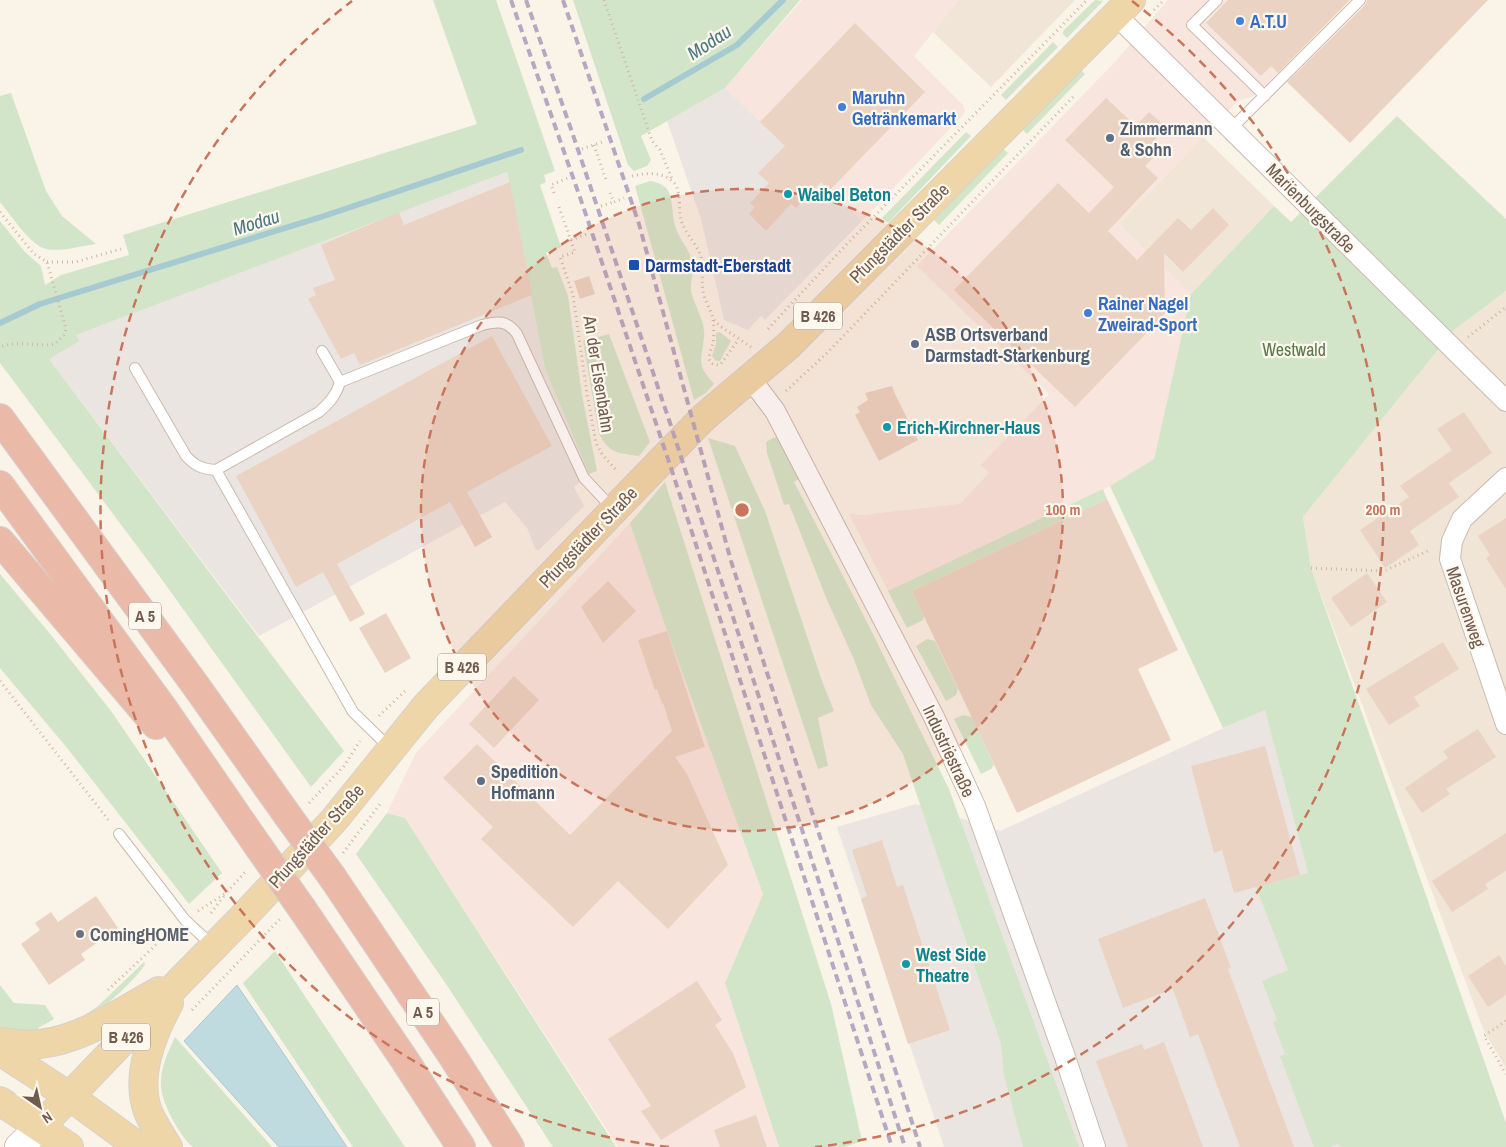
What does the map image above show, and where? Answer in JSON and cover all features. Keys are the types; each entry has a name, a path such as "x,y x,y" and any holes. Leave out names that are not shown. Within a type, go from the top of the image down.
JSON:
{"highway":[{"name":"A 5","path":"0,418 196,686 333,878 453,1057 510,1147"},
{"name":"A 5","path":"0,485 163,708 303,910 461,1147"},
{"path":"0,541 258,846"}],"main road":[{"name":"Pfungstädter Straße","path":"69,1096 334,820 390,748 466,662 703,418 789,345 1123,7"},
{"name":"B 426","path":"0,1042 51,1043 85,1032 182,978"},
{"path":"168,1147 148,1112 144,1095 145,1067 154,1035 182,978"},
{"path":"0,1051 69,1096 139,1147"},
{"name":"B 426","path":"40,1127 69,1096"},
{"path":"0,1102 69,1147"},
{"path":"20,1147 40,1127"}],"street":[{"name":"Marienburgstraße","path":"1123,7 1231,129 1506,401"},
{"name":"Industriestraße","path":"750,378 770,402 887,625 959,769 978,814 1065,1057 1095,1147"},
{"name":"Masurenweg","path":"1506,478 1462,519 1452,541 1450,559 1506,724"}],"lane":[{"path":"1216,0 1192,25 1265,96"},
{"path":"1231,129 1360,0"},
{"path":"340,382 482,325 494,322 512,326 584,478 614,510"},
{"path":"135,368 186,456 203,469 216,470 319,412 337,393 340,382 322,351"},
{"path":"216,470 353,712 390,748"},
{"path":"119,834 185,920 213,947"}],"path":[{"path":"604,0 652,141 660,150 677,188 682,223 700,253 703,263 702,284 704,296 714,320 752,347"},
{"path":"765,332 870,220 1087,0"},
{"path":"582,149 605,141"},
{"path":"594,145 606,180"},
{"path":"789,380 794,384 1022,150"},
{"path":"632,176 653,173 673,181"},
{"path":"554,193 551,185 568,178"},
{"path":"610,193 614,202"},
{"path":"601,206 624,198"},
{"path":"559,207 571,240 587,234"},
{"path":"0,212 34,254 47,262 75,262 121,249"},
{"name":"An der Eisenbahn","path":"571,240 575,252 560,257 573,296 596,443 602,454 623,478"},
{"path":"0,347 16,343 55,344 64,335 66,329 64,320 47,262"},
{"path":"1454,348 1506,307"},
{"path":"714,320 713,342 708,354 713,364 720,365 739,339"},
{"path":"1311,568 1384,571 1452,541"},
{"path":"0,681 119,834"},
{"path":"207,918 226,893"},
{"path":"102,995 185,920"},
{"path":"1506,1021 1484,1036 1506,1074"}],"shaded area":[{"path":"802,0 958,0 914,56 963,105 965,111 862,221 725,88"},
{"path":"958,0 1075,0 991,87 933,32"},
{"path":"1168,0 1348,0 1263,88 1251,97 1238,101 1119,224 1191,294 1154,459 1110,486 888,591 849,514 863,515 960,504 989,473 981,465 1049,394 917,266 1116,61"},
{"path":"725,88 862,221 765,320 761,316 748,330 724,320 701,219 667,121"},
{"path":"1203,137 1274,206 1191,294 1119,224"},
{"path":"507,172 545,369 589,474 574,487 584,506 538,551 527,528 505,502 259,636 49,359 80,341 76,335"},
{"path":"1506,291 1506,1068 1484,1031 1311,568 1303,517 1454,330"},
{"path":"631,522 667,631 763,894 725,983 779,1147 618,1147 405,818 387,813 416,753"},
{"path":"1265,709 1380,1147 944,1147 837,827 916,804 1000,831"}],"green space":[{"path":"433,0 496,0 555,171 544,175 546,182 540,185 561,247 546,253 552,268 557,267 568,296 582,395 597,471 589,474 545,369 507,172 76,335 80,341 49,359 344,751 311,787 155,570 0,363 0,221 25,252 41,266 45,285 61,275 129,255 123,235 477,124"},
{"path":"573,0 800,0 725,88 641,136 651,160 647,166 634,171 628,165"},
{"path":"1095,0 1103,1 1067,38 1063,31"},
{"path":"1053,42 1058,47 1006,100 1001,95"},
{"path":"1080,69 1085,74 1027,134 1022,129"},
{"path":"11,93 46,191 62,216 96,244 58,250 40,247 27,236 0,202 0,96"},
{"name":"Westwald","path":"1397,116 1506,219 1506,291 1454,330 1303,517 1311,568 1506,1123 1506,1147 1342,1147 1338,1144 1330,1147 1314,1147 1280,1056 1285,1054 1273,1022 1277,1020 1262,981 1288,970 1256,887 1308,873 1265,710 1223,728 1110,486 1154,459 1191,294 1274,206 1291,222"},
{"path":"966,132 971,136 888,223 882,218"},
{"path":"1003,149 1008,153 939,225 934,220"},
{"path":"650,181 661,185 669,192 675,226 692,260 691,291 702,321 704,333 701,363 714,384 706,393 694,400 635,186"},
{"path":"720,332 731,341 719,361 715,360 712,356 716,344 716,333"},
{"path":"609,334 650,442 639,456 611,449 599,434 583,341"},
{"path":"778,437 800,478 794,482 868,624 949,789 1079,1147 1023,1147 1004,1075 1001,1044 903,754 871,705 789,504 784,505 767,453 766,442"},
{"path":"708,438 735,446 765,511 822,681 834,711 818,718 828,766 818,769"},
{"path":"665,482 831,1004 862,1141 845,1147 779,1147 725,983 763,894 667,631 630,523"},
{"path":"1103,489 1107,499 912,591 924,616 923,620 907,628 888,591"},
{"path":"0,574 111,711 222,873 189,904 68,749 0,668"},
{"path":"927,639 935,641 958,689 956,695 946,701 916,646"},
{"path":"963,715 972,717 994,765 991,769 981,774 954,719"},
{"path":"387,813 405,818 616,1147 553,1147 446,984 356,854"},
{"path":"275,951 405,1147 353,1147 243,983"},
{"path":"144,962 143,968 138,974 97,1012 62,1026 82,1017 98,1006"},
{"path":"0,985 14,1003 45,1005 54,1019 38,1028 37,1035 0,1031"},
{"path":"175,1037 272,1147 193,1147 188,1142 172,1119 164,1100 161,1085 163,1067"}],"water":[{"path":"237,985 347,1147 279,1147 184,1041"}],"building":[{"path":"1228,0 1350,0 1278,73 1271,66 1261,76 1206,23"},
{"path":"1367,0 1488,0 1350,143 1287,82 1365,5"},
{"name":"Maruhn Getränkemarkt","path":"855,23 925,92 830,190 821,182 796,208 791,204 766,231 749,214 755,207 750,203 769,183 758,173 785,146 760,122"},
{"path":"1106,98 1136,126 1149,112 1167,128 1153,142 1161,150 1145,166 1158,178 1108,231 1137,260 1178,218 1191,230 1213,208 1229,225 1183,272 1164,253 1165,314 1075,407 954,290 1058,183 1089,213 1114,187 1065,140"},
{"path":"510,182 532,295 360,365 354,353 341,359 308,299 316,295 313,288 335,280 321,245 399,212 404,225"},
{"path":"589,276 595,294 580,299 574,281"},
{"path":"492,336 552,446 467,492 492,537 475,547 450,502 337,564 365,614 350,622 323,572 296,587 236,476"},
{"name":"Erich-Kirchner-Haus","path":"892,386 918,440 879,461 855,415 860,412 857,407 868,400 865,393"},
{"path":"1464,412 1492,453 1449,483 1459,497 1410,531 1419,545 1385,568 1360,530 1409,497 1400,486 1452,450 1437,429"},
{"path":"1107,499 1178,650 1138,669 1171,740 1017,813 912,591"},
{"path":"1506,518 1506,589 1486,558 1490,555 1478,536"},
{"path":"1367,573 1387,602 1351,627 1331,598"},
{"path":"608,581 636,611 603,643 581,607"},
{"path":"386,613 411,658 385,673 359,628"},
{"path":"667,631 705,747 675,757 687,774 728,865 668,929 618,881 573,927 481,839 493,827 443,778 477,744 570,835 672,731 663,703 657,689 655,690 638,640"},
{"path":"1443,642 1459,669 1414,697 1420,706 1389,725 1366,689"},
{"path":"514,676 539,700 494,748 469,724"},
{"path":"1478,729 1496,757 1446,789 1450,794 1422,813 1405,788 1448,758 1443,751"},
{"path":"1265,746 1300,875 1234,893 1222,850 1214,853 1191,766"},
{"path":"1506,833 1506,871 1485,884 1488,889 1452,912 1432,881"},
{"name":"West Side Theatre","path":"882,840 897,887 903,885 950,1030 908,1044 861,899 867,896 852,850"},
{"path":"96,896 118,928 81,954 85,960 49,985 21,944 40,930 35,923 51,912 58,922"},
{"path":"1205,898 1231,968 1228,969 1294,1147 1240,1147 1198,1034 1190,1037 1173,989 1123,1008 1098,939"},
{"path":"1499,955 1506,966 1506,995 1488,1007 1468,976"},
{"path":"697,981 722,1020 715,1025 733,1053 746,1087 661,1140 641,1111 651,1106 608,1039"},
{"path":"1164,1042 1203,1147 1128,1147 1096,1061 1142,1044 1144,1050"},
{"path":"756,1115 767,1147 720,1147 714,1130"}],"waterway":[{"name":"Modau","path":"644,99 737,45 783,0"},
{"name":"Modau","path":"0,323 40,304 324,216 521,150"}],"railway":[{"path":"511,0 583,206 673,474 892,1147"},
{"path":"526,0 670,423 905,1147"},
{"path":"563,0 639,224 731,561 920,1147"}],"place":[{"name":"A.T.U","path":"1240,21"},
{"name":"Maruhn Getränkemarkt","path":"842,107"},
{"name":"Zimmermann & Sohn","path":"1110,138"},
{"name":"Waibel Beton","path":"788,194"},
{"name":"Darmstadt-Eberstadt","path":"634,265"},
{"name":"Rainer Nagel Zweirad-Sport","path":"1088,313"},
{"name":"ASB Ortsverband Darmstadt-Starkenburg","path":"915,344"},
{"name":"Erich-Kirchner-Haus","path":"887,427"},
{"name":"Spedition Hofmann","path":"481,781"},
{"name":"ComingHOME","path":"80,934"},
{"name":"West Side Theatre","path":"906,964"}]}
